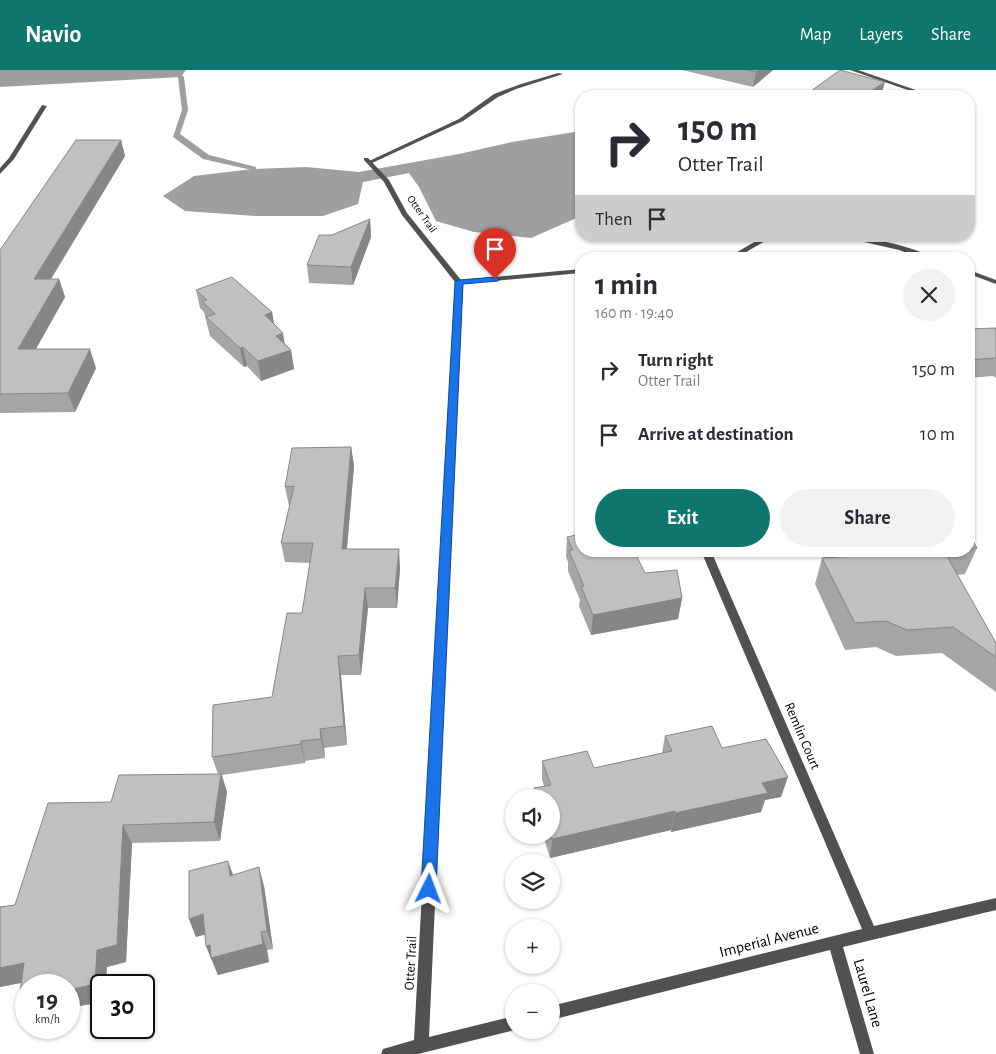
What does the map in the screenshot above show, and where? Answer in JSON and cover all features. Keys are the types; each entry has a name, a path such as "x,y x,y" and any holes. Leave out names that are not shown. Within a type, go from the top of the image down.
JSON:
{"street":[{"path":"853,70 912,90"},
{"name":"Otter Trail","path":"421,1046 459,282 404,214 387,181 368,161 458,121 502,93 521,85 560,74"},
{"path":"0,172 44,106"},
{"path":"741,252 759,242"},
{"path":"871,242 912,252"},
{"path":"459,282 575,272"},
{"path":"975,274 996,282"},
{"name":"Remlin Court","path":"709,557 870,933"},
{"name":"Imperial Avenue","path":"560,1011 870,933 996,904"},
{"name":"Laurel Lane","path":"835,942 867,1054"},
{"path":"388,1054 505,1025"}],"shaded area":[{"path":"0,70 186,70 181,77 0,87"},
{"path":"575,132 575,219 531,238 474,232 436,221 419,187 409,173 363,182 358,204 323,216 255,216 185,211 163,196 194,176 253,169 306,167 359,172 459,154 512,142"}],"building":[{"path":"840,70 885,82 872,90 812,90"},
{"path":"76,140 121,140 34,279 59,279 18,349 90,349 68,393 0,394 0,250"},
{"path":"370,219 351,267 307,265 319,235 332,235"},
{"path":"232,277 272,312 265,315 283,333 276,336 291,350 258,361 243,347 240,348 206,317 215,314 202,301 207,300 196,290"},
{"path":"996,328 996,358 975,360 975,329"},
{"path":"351,447 342,549 399,549 395,588 365,588 359,655 338,656 344,726 320,729 321,739 301,741 301,744 212,757 213,705 272,697 287,613 302,613 313,543 281,543 294,486 285,487 292,448"},
{"path":"575,535 575,557 637,557 645,573 677,570 682,598 593,615 581,586 584,586 569,551 573,550 567,537"},
{"path":"947,557 996,643 996,657 953,627 907,630 886,621 855,623 822,558"},
{"path":"712,726 722,748 766,739 788,777 762,783 768,793 675,813 675,811 560,837 560,789 534,788 551,785 542,761 587,751 594,768 672,751 665,736"},
{"path":"221,774 214,822 123,825 117,945 97,950 96,974 90,974 90,985 80,987 80,974 22,974 24,963 0,968 0,907 15,905 48,803 111,802 119,775"},
{"path":"228,861 230,876 259,867 267,931 261,932 263,944 211,958 210,945 206,946 203,914 189,919 189,871"}],"waterway":[{"path":"181,77 185,110 176,135 206,157 253,169"}],"route":[{"path":"429,889 459,282 495,279"}]}
